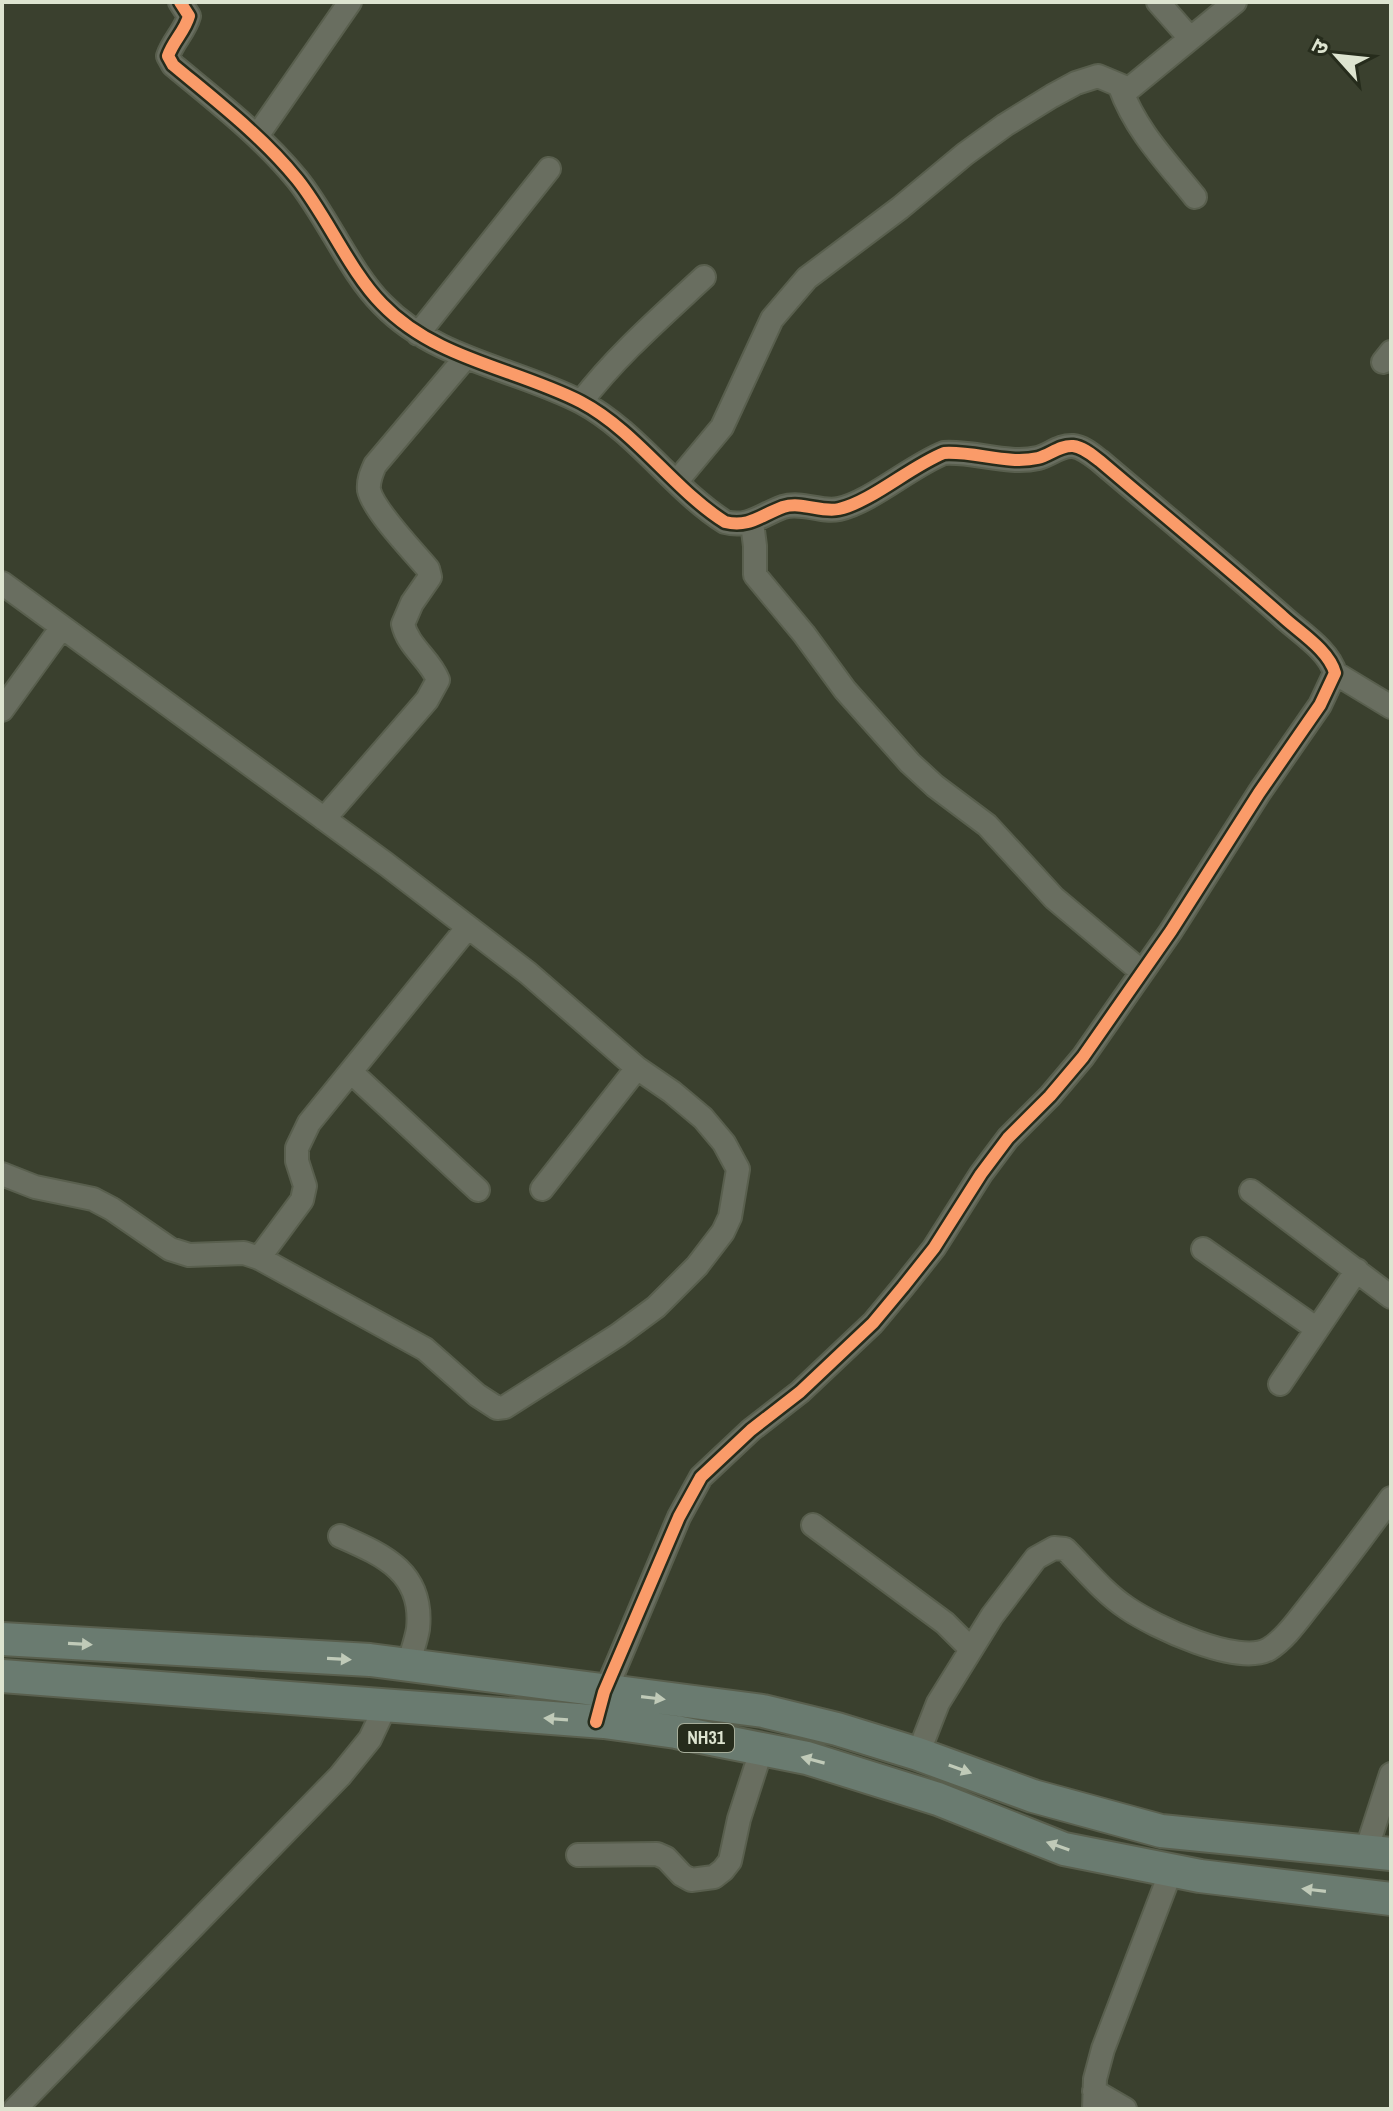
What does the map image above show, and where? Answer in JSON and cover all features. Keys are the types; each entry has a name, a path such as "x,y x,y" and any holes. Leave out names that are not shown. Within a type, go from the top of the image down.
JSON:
{"highway":[{"name":"NH31","path":"2,1639 370,1660 408,1666 600,1707 676,1732 807,1758 938,1799 1064,1849 1171,1871 1391,1899"},
{"name":"NH31","path":"2,1676 386,1705 763,1711 837,1729 918,1754 1033,1796 1161,1831 1379,1853"}],"street":[{"path":"180,2 189,16 187,25 168,56 173,65 257,136 297,179 379,302 418,334 466,357 581,402 618,429 725,522 739,526 785,507 800,505 838,510 944,453 1024,459 1037,458 1059,448 1078,446 1100,461 1263,600 1333,664 1335,673 1320,705 1083,1057 1008,1138 934,1248 873,1323 800,1392 751,1430 701,1477 679,1517 600,1707"},
{"path":"257,136 350,2"},
{"path":"1158,2 1189,37"},
{"path":"677,481 722,427 772,319 807,278 965,154 1052,96 1098,76 1129,89 1235,2"},
{"path":"1120,87 1131,116 1195,197"},
{"path":"418,334 549,169"},
{"path":"581,402 633,342 704,277"},
{"path":"324,819 427,700 438,680 435,671 412,644 403,624 412,603 430,577 428,569 379,510 371,497 369,481 375,465 466,357"},
{"path":"752,523 755,575 845,690 910,763 987,825 1054,898 1142,972"},
{"path":"2,583 528,973 637,1068 703,1118 729,1150 738,1169 730,1217 723,1232 697,1266 656,1307 505,1407 497,1408 425,1349 259,1258 244,1253 189,1255 170,1249 93,1199 35,1187 2,1174"},
{"path":"2,710 62,627"},
{"path":"1335,673 1391,707"},
{"path":"259,1258 302,1200 305,1186 297,1161 297,1148 302,1136 468,927"},
{"path":"542,1189 637,1068"},
{"path":"351,1072 478,1190"},
{"path":"1251,1191 1391,1297"},
{"path":"1203,1249 1317,1329"},
{"path":"1280,1384 1357,1270"},
{"path":"918,1754 938,1703 971,1649 1036,1558 1054,1548 1065,1549 1108,1593 1151,1622 1208,1644 1258,1654 1278,1642 1301,1616 1391,1498"},
{"path":"813,1525 945,1623 971,1649"},
{"path":"340,1536 382,1555 412,1585 418,1629 408,1666"},
{"path":"15,2109 340,1776 370,1739 386,1705"},
{"path":"578,1855 657,1854 691,1880 714,1877 730,1861 739,1819 762,1748"},
{"path":"1379,1853 1391,1774"},
{"path":"1125,2109 1094,2100 1103,2049 1171,1871"}],"cycle path":[{"path":"180,2 189,16 168,56 173,65 238,119 297,179 359,276 382,304 403,323 451,351 556,390 601,414 706,509 725,522 748,522 790,506 839,509 878,492 944,453 1027,460 1064,447 1077,447 1100,461 1313,642 1327,657 1335,673 1320,705 1259,793 1171,931 1083,1057 1008,1138 981,1174 934,1248 873,1323 800,1392 751,1430 701,1477 679,1517 604,1692 596,1722"}]}
